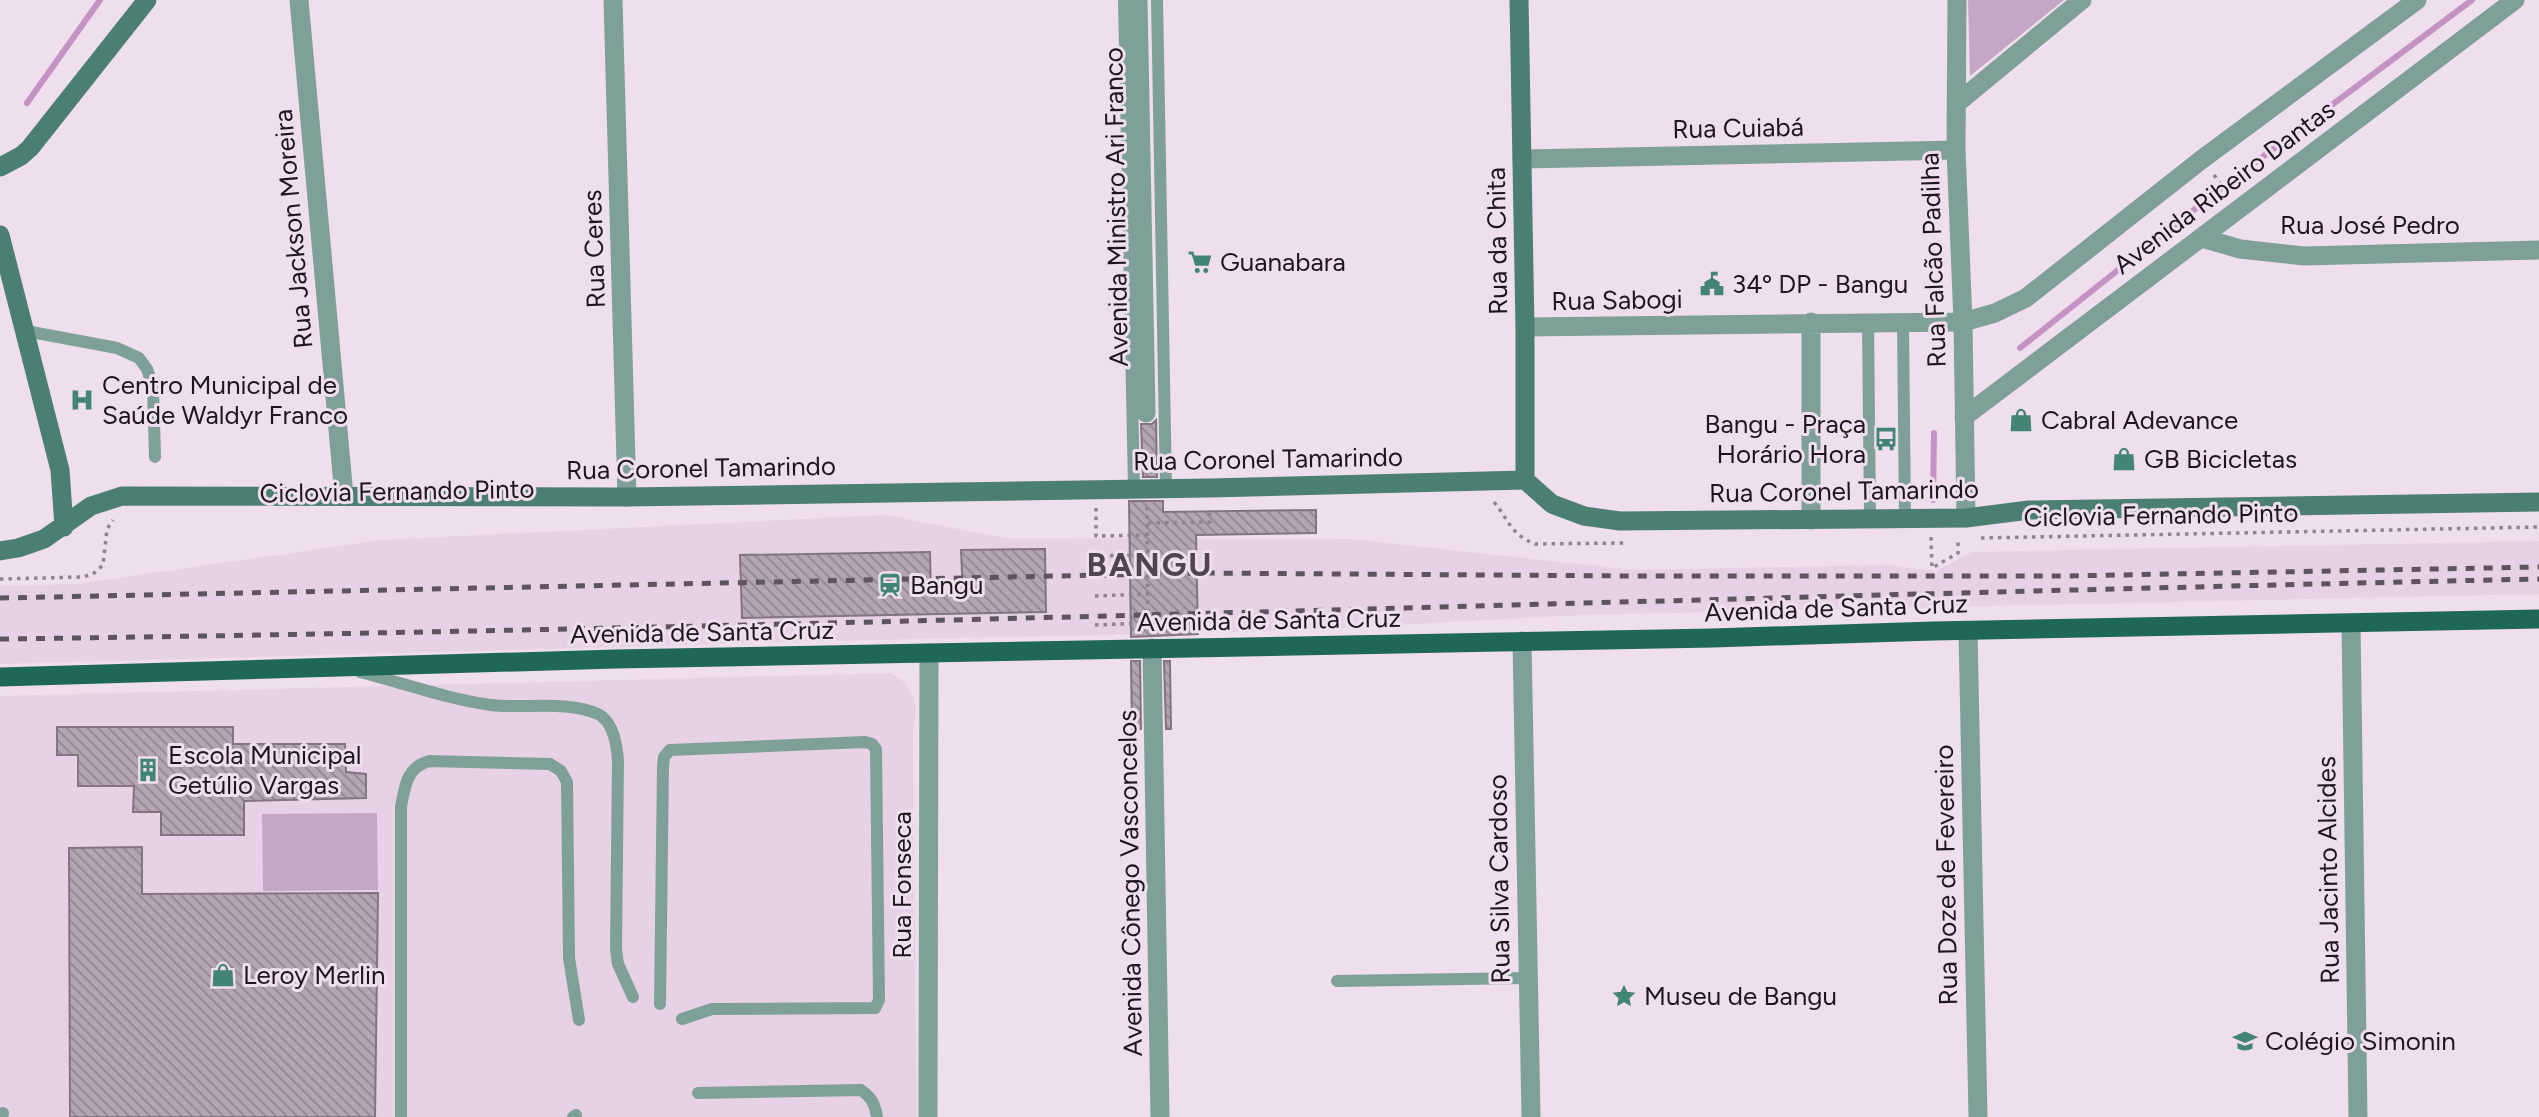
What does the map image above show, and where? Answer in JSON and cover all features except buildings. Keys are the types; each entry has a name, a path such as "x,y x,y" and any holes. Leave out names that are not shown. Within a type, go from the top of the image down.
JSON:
{"main road":[{"path":"0,167 30,148 147,0"},
{"name":"Rua da Chita","path":"1519,0 1525,480"},
{"path":"0,235 60,470 64,527"},
{"name":"Rua Coronel Tamarindo","path":"0,551 44,539 91,506 122,496 627,497 1096,488 1140,494 1166,488 1525,480 1552,504 1584,516 1620,521 1930,519 2029,510 2539,502"},
{"name":"Avenida de Santa Cruz","path":"0,677 929,653 1150,643 1713,638 2539,619"}],"street":[{"name":"Rua Jackson Moreira","path":"299,0 344,496"},
{"name":"Rua Ceres","path":"613,0 627,497"},
{"name":"Avenida Ministro Ari Franco","path":"1138,0 1146,413"},
{"name":"Rua Falcão Padilha","path":"1957,0 1956,150 1964,417 1961,518"},
{"path":"1956,104 2082,0"},
{"name":"Avenida Ribeiro Dantas","path":"1963,322 1995,313 2026,298 2202,160 2417,0"},
{"name":"Avenida Ribeiro Dantas","path":"1964,417 2515,0"},
{"name":"Rua Cuiabá","path":"1522,159 1956,150"},
{"name":"Rua José Pedro","path":"2202,237 2240,248 2304,256 2534,245"},
{"path":"1811,322 1811,520"},
{"name":"Rua Sabogi","path":"1525,327 1963,322"},
{"name":"Rua Jacinto Alcides","path":"2351,623 2358,1117"},
{"name":"Rua Doze de Fevereiro","path":"1968,631 1978,1117"},
{"name":"Rua Silva Cardoso","path":"1522,641 1531,1117"},
{"name":"Avenida Cônego Vasconcelos","path":"1150,643 1160,1117"},
{"name":"Rua Fonseca","path":"928,1117 929,653"}],"lane":[{"path":"1124,0 1140,494"},
{"path":"1157,0 1166,488"},
{"path":"1868,322 1870,519"},
{"path":"1903,322 1905,519"},
{"path":"26,331 117,348 139,358 147,369 153,387 155,457"},
{"path":"343,667 467,701 493,705 573,708 600,715 610,727 617,744 616,949 618,964 632,997"},
{"path":"660,1004 664,757 670,750 872,744 876,749 879,1000 875,1008 712,1009 682,1019"},
{"path":"401,1117 401,807 411,770 429,761 550,764 561,771 567,782 569,958 572,992 579,1020"},
{"path":"1336,981 1527,978"},
{"path":"698,1093 861,1090 870,1096 877,1117"}],"path":[{"path":"2216,178 2229,194"},
{"path":"1096,488 1096,536 1147,535"},
{"path":"1140,494 1147,523 1150,643"},
{"path":"1487,498 1495,503 1508,526 1535,544 1631,543"},
{"path":"1147,523 1210,522 1209,512"},
{"path":"0,579 83,577 93,574 103,565 107,529 117,517"},
{"path":"1930,519 1932,568 1958,553 1961,518"},
{"name":"Ciclovia Fernando Pinto","path":"1972,538 2539,527"},
{"path":"1093,556 1147,555"},
{"path":"1095,596 1148,594"},
{"path":"1095,625 1148,623"}],"shaded area":[{"path":"1968,0 2064,0 1970,76"},
{"path":"885,515 1005,538 1351,539 1634,570 1886,565 1936,571 1972,552 2539,541 2539,594 1582,615 1284,631 0,664 0,586 77,584 381,540"},
{"path":"891,673 905,683 916,708 913,734 917,1117 0,1117 0,696"},
{"path":"377,813 378,890 263,891 262,814"}],"waterway":[{"path":"27,103 100,0"},
{"path":"2020,348 2225,185 2472,0"},
{"path":"1933,500 1934,433"}],"railway":[{"path":"0,598 1203,573 2065,576 2539,567"},
{"path":"0,639 635,628 2539,579"}],"place":[{"name":"Guanabara","path":"1200,262"},
{"name":"34º DP - Bangu","path":"1712,284"},
{"name":"Centro Municipal de Saúde Waldyr Franco","path":"82,400"},
{"name":"Cabral Adevance","path":"2021,420"},
{"name":"Bangu - Praça Horário Hora","path":"1886,439"},
{"name":"GB Bicicletas","path":"2124,459"},
{"name":"Bangu","path":"890,585"},
{"name":"Escola Municipal Getúlio Vargas","path":"148,770"},
{"name":"Leroy Merlin","path":"223,975"},
{"name":"Museu de Bangu","path":"1624,996"},
{"name":"Colégio Simonin","path":"2245,1041"}],"district":[{"name":"BANGU","path":"1150,564"}]}
